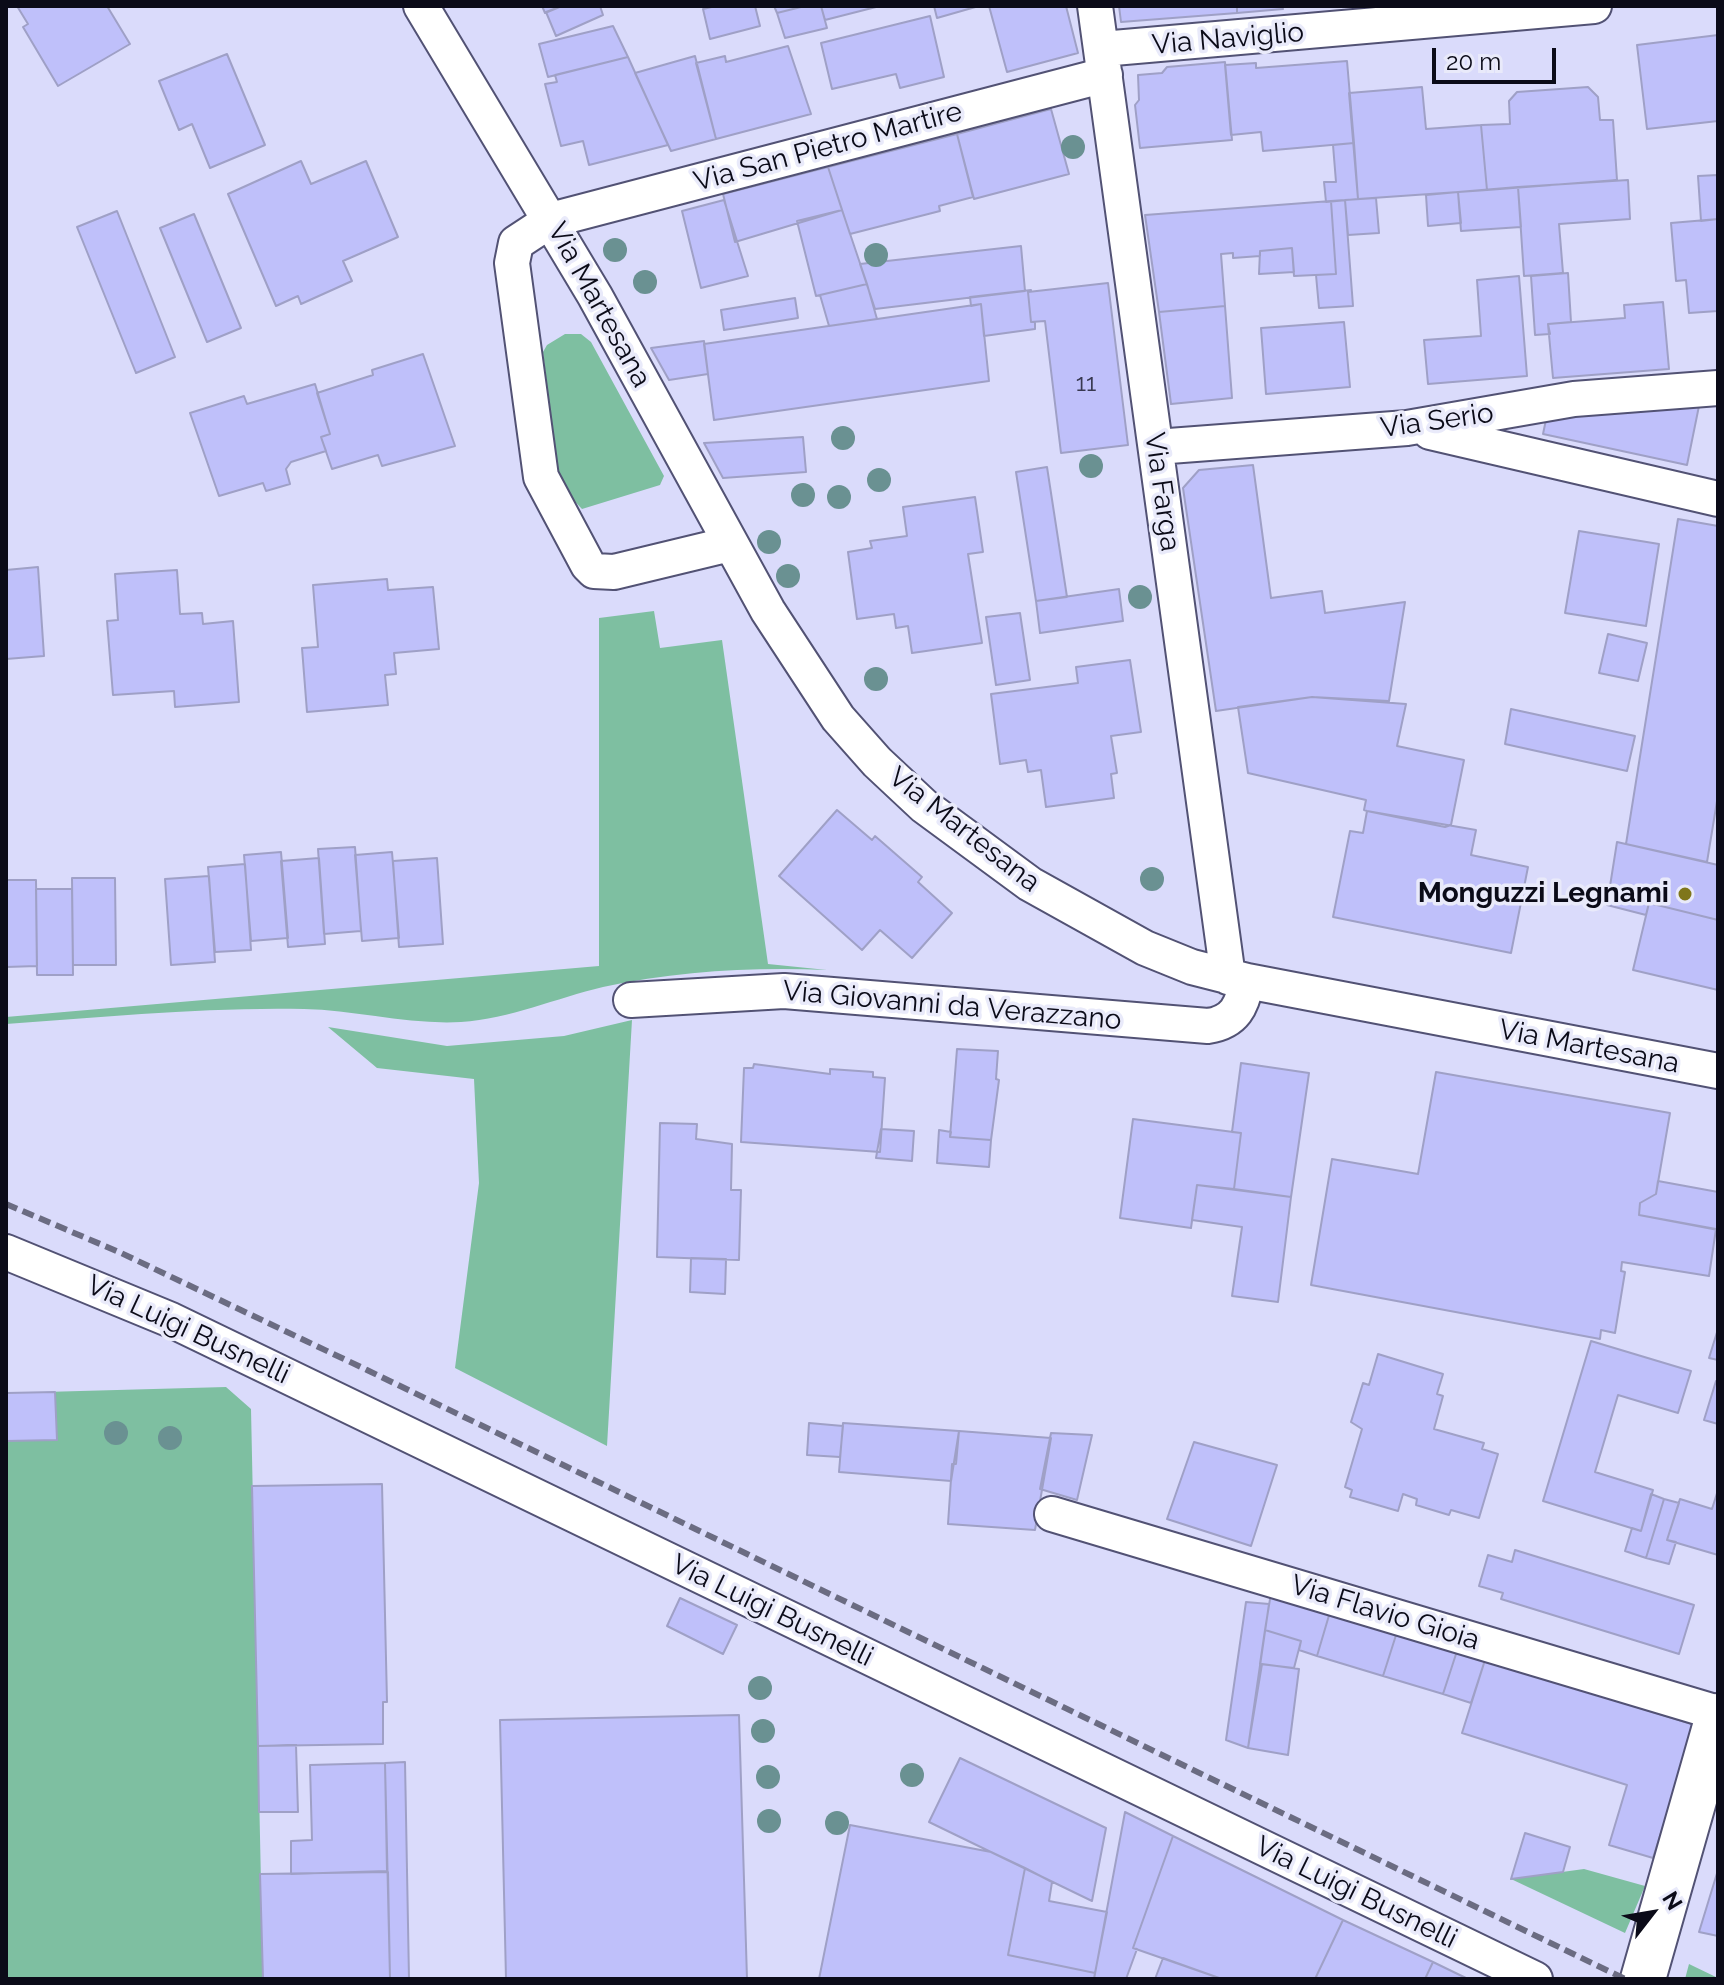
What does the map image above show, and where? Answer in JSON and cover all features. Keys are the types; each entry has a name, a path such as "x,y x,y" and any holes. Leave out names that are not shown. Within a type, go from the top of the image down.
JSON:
{"street":[{"name":"Via Martesana","path":"421,6 551,220 782,634 838,718 877,762 924,806 1030,884 1093,922 1145,948 1238,979 1718,1071"},
{"name":"Via Farga","path":"1095,6 1156,447 1238,979"},
{"name":"Via Naviglio","path":"1103,62 1441,13 1594,6"},
{"name":"Via San Pietro Martire","path":"551,220 1103,62"},
{"path":"551,220 527,233 511,253 538,462 547,493 594,571 614,572 730,544"},
{"name":"Via Serio","path":"1156,447 1407,428 1574,399 1718,388"},
{"path":"1407,428 1469,439 1542,460 1718,499"},
{"name":"Via Giovanni da Verazzano","path":"631,1000 710,993 795,991 1208,1026 1225,1022 1235,1014 1238,979"},
{"name":"Via Luigi Busnelli","path":"6,1252 171,1320 1535,1979"},
{"name":"Via Flavio Gioia","path":"1052,1514 1718,1714"},
{"path":"1643,1979 1708,1786 1718,1714"}],"green space":[{"path":"565,334 581,334 591,342 664,476 660,485 582,509 559,485 543,352 547,345"},
{"path":"654,611 660,648 722,640 768,964 827,970 743,970 659,977 603,987 515,1013 461,1022 422,1021 324,1010 267,1009 155,1013 6,1024 6,1017 599,966 599,618"},
{"path":"632,1020 607,1446 455,1368 479,1183 474,1079 377,1068 328,1027 447,1046 564,1036"},
{"path":"6,1361 8,1393 226,1387 251,1409 263,1979 6,1979"},
{"path":"1584,1869 1645,1886 1625,1933 1511,1879"},
{"path":"1689,1964 1718,1978 1718,1979 1685,1979"}],"building":[{"path":"17,6 107,6 130,44 58,86 23,27 28,24"},
{"path":"542,6 562,6 545,13"},
{"path":"562,6 600,6 603,15 556,36 546,12"},
{"path":"755,6 760,26 710,39 703,9"},
{"path":"774,6 805,6 777,13"},
{"path":"805,6 821,6 827,28 785,38 777,13"},
{"path":"821,6 880,6 825,20"},
{"path":"934,6 979,6 937,18"},
{"path":"989,6 1066,6 1078,53 1007,72"},
{"path":"1119,6 1237,6 1237,13 1121,22"},
{"path":"1237,6 1282,6 1283,9 1237,13"},
{"path":"930,16 944,77 900,88 896,74 832,89 821,43"},
{"path":"613,26 628,57 548,77 539,44"},
{"path":"1718,35 1718,121 1647,129 1637,45"},
{"path":"788,46 811,114 716,139 696,63 725,56 726,62"},
{"path":"227,54 265,145 210,168 192,124 179,130 159,81"},
{"path":"695,56 716,139 671,151 635,73"},
{"path":"628,57 668,145 589,165 583,141 561,146 545,84 557,82 555,75"},
{"path":"1347,61 1354,143 1263,151 1261,132 1231,135 1225,65 1256,63 1256,68"},
{"path":"1225,62 1232,140 1140,148 1135,105 1139,100 1138,75 1162,73 1167,67"},
{"path":"1422,87 1426,129 1481,125 1487,190 1358,199 1349,93"},
{"path":"1588,87 1598,97 1600,120 1613,120 1617,180 1487,190 1481,125 1510,124 1509,101 1517,92"},
{"path":"1051,109 1069,174 974,199 957,134"},
{"path":"957,134 973,197 939,206 940,211 850,234 828,167"},
{"path":"1354,143 1358,199 1326,202 1324,182 1336,182 1333,145"},
{"path":"301,161 311,184 366,161 398,237 343,261 352,281 301,304 298,296 276,306 228,194"},
{"path":"828,167 842,210 735,242 723,194"},
{"path":"1718,175 1718,219 1701,221 1698,176"},
{"path":"1628,180 1630,219 1559,224 1563,273 1524,276 1518,187"},
{"path":"1518,187 1521,227 1461,231 1458,192"},
{"path":"1458,192 1461,223 1428,226 1426,195"},
{"path":"1376,198 1379,233 1348,235 1345,200"},
{"path":"724,200 748,276 701,288 682,211"},
{"path":"1345,200 1353,306 1319,308 1316,275 1336,274 1331,201"},
{"path":"1331,201 1336,274 1294,276 1292,248 1260,251 1260,256 1233,258 1233,253 1221,254 1225,306 1159,312 1145,215"},
{"path":"842,210 867,284 816,296 797,221"},
{"path":"117,211 175,357 136,373 77,227"},
{"path":"194,214 241,328 207,342 160,228"},
{"path":"1718,219 1718,311 1689,313 1686,280 1676,281 1671,223"},
{"path":"1021,246 1025,291 875,309 860,264"},
{"path":"1292,248 1294,272 1259,274 1260,251"},
{"path":"1568,273 1571,322 1548,324 1550,334 1535,335 1531,276"},
{"path":"1519,276 1527,376 1428,384 1424,340 1481,336 1477,280"},
{"path":"1108,283 1128,445 1061,453 1045,321 1031,322 1028,292"},
{"path":"867,284 877,319 829,326 820,295"},
{"path":"1031,290 1028,292 1031,322 1035,322 1035,329 984,336 981,304 971,306 970,297"},
{"path":"795,298 798,318 724,330 721,310"},
{"path":"1663,302 1669,369 1553,378 1548,324 1625,318 1624,305"},
{"path":"981,304 989,381 714,420 704,344"},
{"path":"1225,306 1232,398 1171,404 1159,312"},
{"path":"1344,322 1350,387 1266,394 1261,328"},
{"path":"704,341 708,374 669,380 651,348"},
{"path":"423,354 455,446 382,466 378,455 332,469 321,437 330,434 317,393 373,375 372,370"},
{"path":"315,384 330,434 321,437 326,451 291,462 286,469 290,484 266,491 263,483 219,496 190,413 244,396 247,404"},
{"path":"1700,401 1687,465 1543,434 1547,415"},
{"path":"803,437 806,472 723,478 704,443"},
{"path":"1253,465 1271,598 1322,591 1325,613 1405,602 1389,701 1312,697 1216,711 1183,488 1199,470"},
{"path":"1047,467 1067,597 1036,601 1016,472"},
{"path":"975,497 983,552 968,554 982,643 912,653 908,626 896,628 894,614 857,619 848,552 872,548 870,541 907,536 903,507"},
{"path":"1678,519 1718,526 1718,795 1707,862 1626,844"},
{"path":"1579,531 1659,544 1646,626 1565,613"},
{"path":"38,567 44,656 6,659 6,570"},
{"path":"177,570 180,614 202,613 203,624 233,621 239,702 175,707 174,691 113,695 107,621 118,620 115,574"},
{"path":"387,579 388,590 433,587 439,649 394,653 396,674 385,675 388,705 307,712 302,648 318,647 313,585"},
{"path":"1119,589 1123,621 1040,633 1036,601"},
{"path":"1020,613 1030,680 996,685 986,617"},
{"path":"1608,634 1647,643 1638,681 1599,673"},
{"path":"1130,660 1141,732 1111,736 1117,773 1111,774 1114,798 1046,807 1041,770 1028,772 1026,760 1000,764 991,694 1078,683 1076,667"},
{"path":"1312,697 1406,704 1397,746 1464,760 1451,825 1445,827 1367,811 1364,810 1366,800 1248,773 1238,707"},
{"path":"1511,709 1635,736 1627,771 1505,744"},
{"path":"837,810 872,840 875,836 922,877 918,882 952,913 912,958 880,930 862,950 779,876"},
{"path":"1367,811 1476,830 1471,855 1528,867 1511,953 1333,917 1350,831 1363,833"},
{"path":"1617,842 1718,865 1718,920 1649,903 1646,915 1607,905"},
{"path":"355,847 361,931 324,934 318,849"},
{"path":"281,852 288,938 251,941 244,855"},
{"path":"392,852 399,938 362,941 355,855"},
{"path":"319,858 325,944 288,947 281,861"},
{"path":"437,858 443,944 399,947 393,861"},
{"path":"245,864 251,950 215,952 208,867"},
{"path":"209,876 215,962 171,965 165,879"},
{"path":"72,878 115,878 116,965 73,965"},
{"path":"6,880 36,880 37,966 6,967"},
{"path":"36,889 72,889 73,975 37,975"},
{"path":"1649,903 1718,920 1718,990 1633,970"},
{"path":"957,1049 998,1051 996,1079 999,1080 991,1140 950,1137"},
{"path":"1241,1063 1309,1073 1291,1197 1234,1189 1241,1133 1232,1132"},
{"path":"754,1064 830,1074 830,1069 873,1072 873,1077 885,1078 880,1152 741,1142 744,1068 753,1068"},
{"path":"1436,1072 1670,1113 1656,1194 1640,1203 1639,1215 1716,1229 1709,1276 1622,1262 1621,1271 1625,1272 1615,1333 1601,1330 1600,1339 1311,1285 1332,1159 1418,1174"},
{"path":"1133,1119 1241,1133 1234,1189 1197,1185 1191,1228 1120,1218"},
{"path":"660,1123 697,1124 696,1139 732,1144 731,1190 741,1190 739,1260 657,1257"},
{"path":"881,1129 914,1131 912,1161 876,1158"},
{"path":"939,1130 951,1132 950,1137 991,1140 989,1167 937,1163"},
{"path":"1658,1181 1718,1192 1718,1230 1639,1215 1640,1203 1656,1194"},
{"path":"1197,1185 1291,1197 1278,1302 1232,1296 1242,1227 1192,1220"},
{"path":"691,1258 726,1259 725,1294 690,1292"},
{"path":"1718,1329 1718,1360 1709,1358"},
{"path":"1591,1341 1691,1371 1678,1413 1618,1395 1595,1472 1653,1490 1641,1531 1543,1501"},
{"path":"1378,1354 1443,1374 1437,1394 1443,1396 1434,1429 1484,1443 1482,1449 1498,1454 1479,1518 1451,1510 1449,1515 1416,1505 1417,1499 1403,1494 1398,1511 1350,1497 1352,1490 1345,1487 1362,1429 1351,1422 1363,1383 1369,1385"},
{"path":"6,1361 7,1393 55,1392 57,1440 6,1441"},
{"path":"1718,1381 1718,1424 1704,1420"},
{"path":"809,1423 843,1426 840,1457 807,1455"},
{"path":"843,1423 959,1431 951,1481 839,1472"},
{"path":"959,1431 1051,1438 1035,1530 948,1524 952,1464 956,1464"},
{"path":"1051,1433 1092,1435 1077,1500 1040,1489"},
{"path":"1194,1442 1277,1465 1251,1546 1167,1519"},
{"path":"382,1484 387,1702 383,1702 383,1744 258,1746 252,1486"},
{"path":"1718,1490 1718,1555 1667,1540 1680,1499 1712,1509"},
{"path":"1651,1494 1664,1499 1646,1558 1625,1551 1632,1528 1641,1531"},
{"path":"1664,1499 1679,1503 1667,1540 1676,1542 1669,1564 1646,1558"},
{"path":"1515,1550 1694,1605 1679,1654 1501,1599 1503,1593 1479,1586 1488,1555 1512,1562"},
{"path":"1271,1593 1330,1612 1317,1656 1299,1650 1301,1641 1265,1630"},
{"path":"680,1598 737,1625 723,1654 667,1626"},
{"path":"1246,1602 1269,1604 1248,1748 1226,1740"},
{"path":"1330,1612 1397,1632 1383,1676 1317,1656"},
{"path":"1265,1630 1301,1641 1294,1668 1260,1664"},
{"path":"1397,1632 1457,1651 1443,1694 1383,1676"},
{"path":"1457,1651 1485,1660 1471,1703 1443,1694"},
{"path":"1485,1660 1695,1725 1653,1858 1609,1845 1627,1785 1462,1733"},
{"path":"1262,1664 1299,1669 1288,1755 1248,1748"},
{"path":"739,1715 747,1979 506,1979 500,1720"},
{"path":"296,1745 298,1812 259,1812 258,1746"},
{"path":"960,1758 1106,1828 1092,1901 929,1822"},
{"path":"405,1762 409,1979 390,1979 385,1763"},
{"path":"385,1763 387,1871 291,1874 291,1841 312,1840 310,1765"},
{"path":"1125,1812 1173,1836 1133,1948 1137,1949 1126,1979 1094,1979"},
{"path":"850,1825 991,1852 1025,1868 1008,1955 1095,1973 1094,1979 819,1979"},
{"path":"1525,1833 1570,1847 1563,1872 1511,1879"},
{"path":"1173,1836 1343,1920 1315,1979 1222,1979 1133,1948"},
{"path":"1025,1868 1052,1882 1049,1901 1107,1912 1095,1973 1008,1955"},
{"path":"1718,1870 1718,1936 1699,1932"},
{"path":"388,1872 390,1979 263,1979 260,1874"},
{"path":"1343,1920 1433,1962 1425,1979 1315,1979"},
{"path":"1163,1958 1222,1979 1155,1979"},
{"path":"1433,1962 1468,1979 1425,1979"}],"railway":[{"path":"6,1204 119,1252 367,1370 1625,1979"}],"place":[{"name":"Monguzzi Legnami","path":"1685,894"}]}
